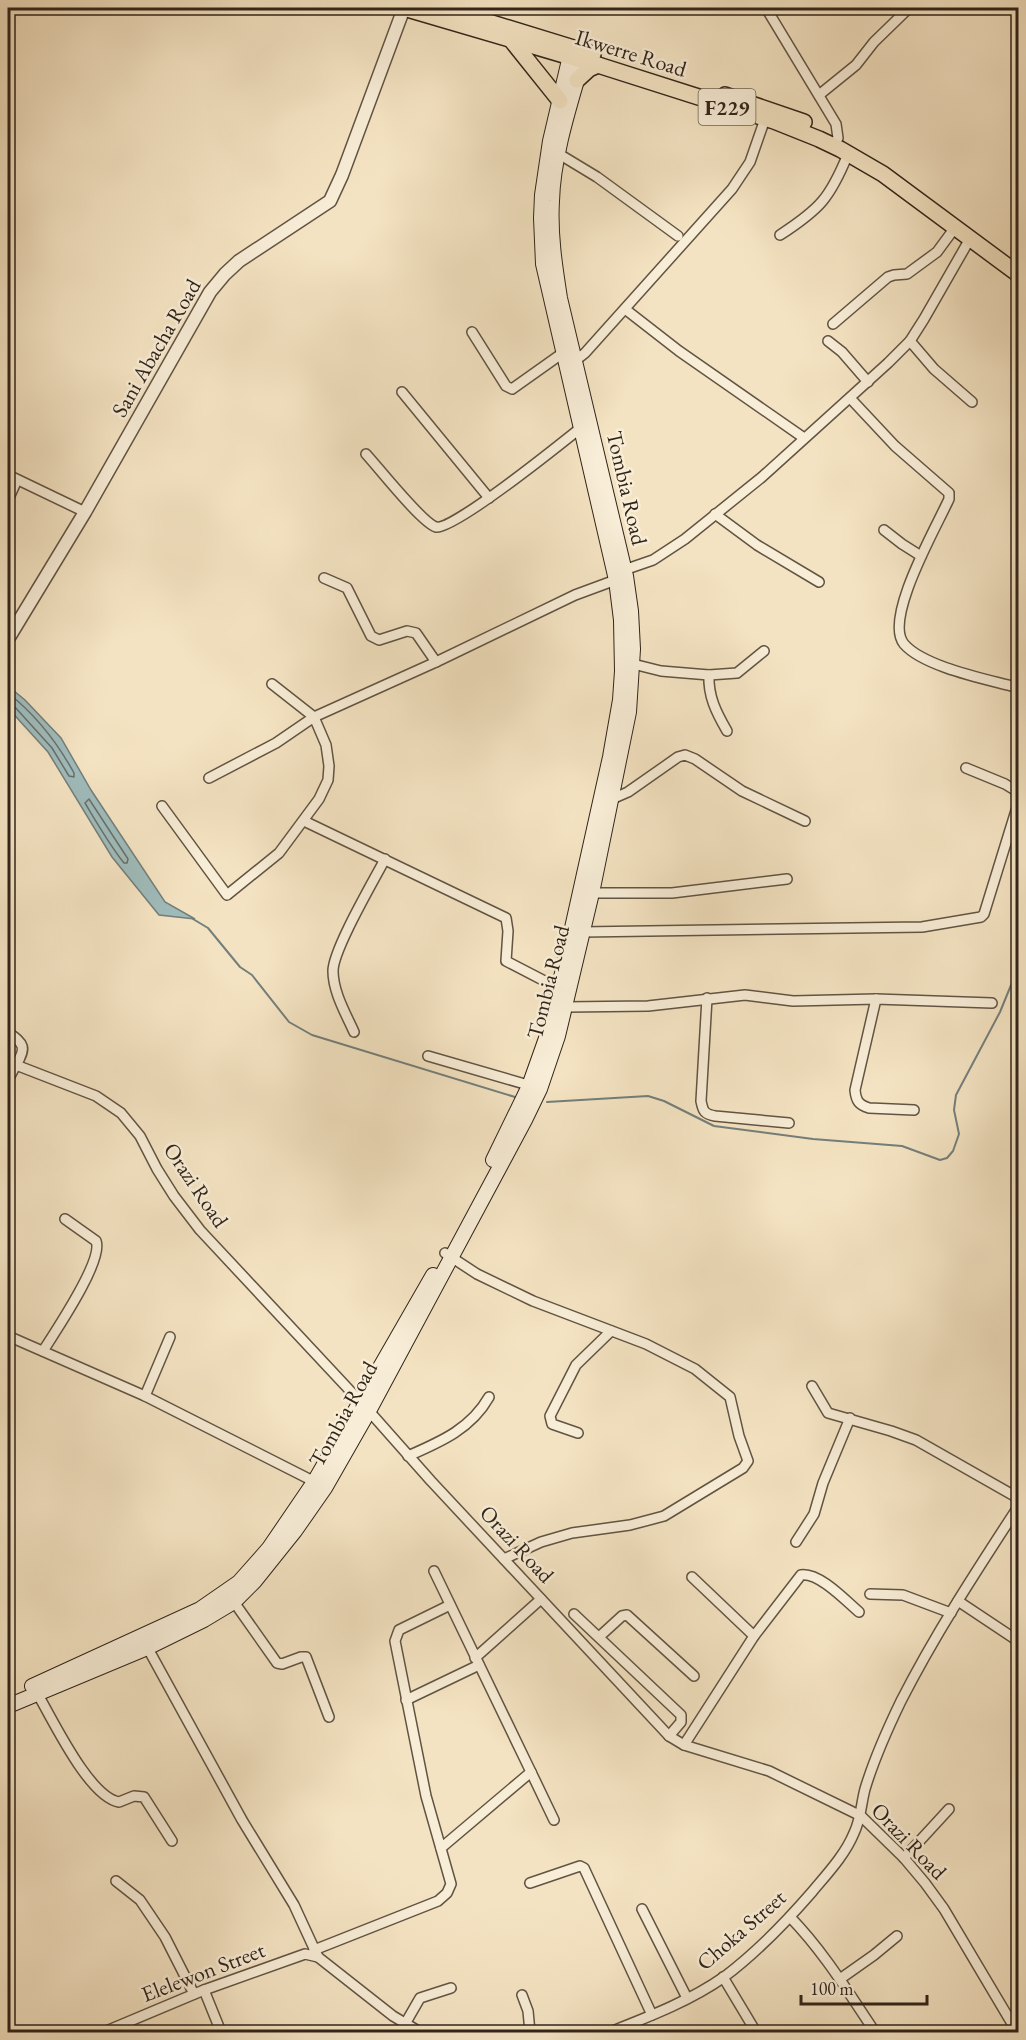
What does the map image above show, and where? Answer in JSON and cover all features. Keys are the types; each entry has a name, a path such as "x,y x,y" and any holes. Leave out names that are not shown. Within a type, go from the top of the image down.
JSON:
{"main road":[{"name":"Ikwerre Road","path":"404,8 512,41 577,54 598,65 836,142 848,154 883,174 1018,274"},
{"name":"Ikwerre Road","path":"443,8 577,54 776,111 889,166 1018,264"},
{"path":"512,41 560,101"},
{"name":"Tombia Road","path":"569,357 553,254 552,200 559,154 577,80 577,54"},
{"name":"Tombia Road","path":"8,1697 204,1620 234,1602 272,1560 320,1485 365,1407 449,1255 515,1117 534,1087 565,997 592,892 629,711 633,664 631,611 569,357 543,264 541,218 548,158 560,101 577,54"},
{"path":"577,80 589,69 598,65"},
{"name":"Tombia Road","path":"534,1087 550,1027 565,997 620,700 622,575"},
{"name":"Tombia Road","path":"8,1706 144,1642 200,1609 239,1582 320,1485"}],"street":[{"name":"Sani Abacha Road","path":"8,639 86,512 210,292 239,261 330,201 342,175 404,8"},
{"path":"766,8 836,124 836,142"},
{"path":"819,95 856,65 874,42 909,8"},
{"path":"472,332 506,387 512,389 569,357 585,353 742,176 758,146 765,118"},
{"path":"559,154 597,177 678,236"},
{"path":"780,235 807,217 827,196 848,154"},
{"path":"833,324 888,278 894,274 907,274 937,252 951,233 952,225"},
{"path":"209,778 276,743 314,717 622,575 669,550 762,477 868,382 909,341 971,237"},
{"path":"625,309 679,351 804,438"},
{"path":"828,341 842,352 868,382"},
{"path":"909,341 934,369 972,402"},
{"path":"402,392 489,498"},
{"path":"850,398 895,446 949,493 949,499 905,595 898,624 899,635 906,646 936,665 1015,687"},
{"path":"366,454 412,506 431,525 439,528 449,525 489,498 586,425"},
{"path":"8,475 86,512"},
{"path":"8,500 17,480"},
{"path":"715,514 758,545 819,582"},
{"path":"884,530 921,556"},
{"path":"324,578 347,588 371,636 379,640 407,631 416,633 436,662"},
{"path":"633,664 661,671 709,675 737,673 764,651"},
{"path":"709,675 708,690 727,731"},
{"path":"162,806 227,895 279,853 319,799 328,780 328,773 326,745 314,717 272,684"},
{"path":"612,799 628,792 678,757 685,755 742,792 805,821"},
{"path":"966,768 1005,784 1018,792"},
{"path":"582,932 922,927 981,917 984,914 1018,804"},
{"path":"304,821 506,918 507,961 565,997 648,1006 745,995 793,1001 876,999 992,1003"},
{"path":"354,1032 334,984 333,970 339,950 385,859"},
{"path":"592,892 672,893 787,879"},
{"path":"707,998 701,1092 702,1110 705,1114 714,1116 789,1123"},
{"path":"876,999 855,1090 856,1100 862,1106 869,1108 914,1110"},
{"path":"8,1032 20,1041 23,1047 22,1054 8,1080"},
{"path":"428,1056 534,1087"},
{"name":"Orazi Road","path":"16,1065 96,1096 121,1113 140,1136 174,1196 200,1230 669,1736 684,1745 770,1771 861,1816 904,1858 925,1883 944,1910 1017,2032"},
{"path":"43,1351 87,1277 98,1246 96,1240 65,1219"},
{"path":"449,1255 477,1274 524,1296 675,1358 695,1370 730,1397 739,1436 748,1461 743,1468 664,1516 630,1525 572,1533 541,1542 504,1559"},
{"path":"578,1432 552,1424 550,1416 576,1365 611,1331"},
{"path":"8,1336 145,1396 320,1485"},
{"path":"145,1396 170,1337"},
{"path":"812,1386 828,1413 916,1440 1018,1498"},
{"path":"408,1456 457,1432 477,1415 489,1397"},
{"path":"796,1542 814,1514 823,1483 850,1418"},
{"name":"Choka Street","path":"610,2032 687,1998 723,1977 790,1917 845,1850 861,1816 862,1799 883,1740 902,1700 958,1601 1018,1507"},
{"path":"434,1571 554,1821"},
{"path":"684,1745 754,1636 796,1580 804,1574 810,1575 860,1612"},
{"path":"692,1576 754,1636"},
{"path":"870,1594 903,1595 951,1613"},
{"path":"406,1700 477,1661 541,1599"},
{"path":"958,1601 1018,1641"},
{"path":"234,1602 277,1663 282,1665 301,1657 306,1658 329,1718"},
{"path":"450,1605 399,1630 396,1635 396,1649 426,1796 441,1848 531,1772"},
{"path":"574,1614 681,1715 681,1722 669,1736"},
{"path":"598,1637 622,1616 627,1615 694,1676"},
{"path":"144,1642 242,1820 294,1905 316,1954 352,1986 420,2032"},
{"path":"38,1693 75,1759 97,1789 112,1801 119,1802 139,1796 144,1797 171,1841"},
{"path":"904,1858 949,1809"},
{"name":"Elelewon Street","path":"104,2032 204,1990 305,1954 316,1954 438,1901 447,1893 451,1884 441,1848"},
{"path":"530,1883 580,1866 584,1868 652,2015"},
{"path":"116,1881 140,1900 153,1918 194,1994"},
{"path":"642,1909 687,1998"},
{"path":"790,1917 811,1939 875,2032"},
{"path":"840,1979 897,1936"},
{"path":"723,1977 756,2032"},
{"path":"405,2024 420,1998 451,1988"},
{"path":"204,1990 221,2032"},
{"path":"522,1995 528,2011 530,2032"}],"water":[{"path":"8,686 25,700 61,738 91,790 165,902 195,919 159,915 112,857 48,752 8,708"}],"waterway":[{"path":"193,919 208,928 240,967 252,975 289,1022 312,1035 515,1097"},
{"path":"547,1102 648,1096 664,1101 714,1126 813,1139 902,1146 940,1160 947,1158 953,1151 959,1134 954,1110 956,1095 1000,1012 1018,968"}]}
